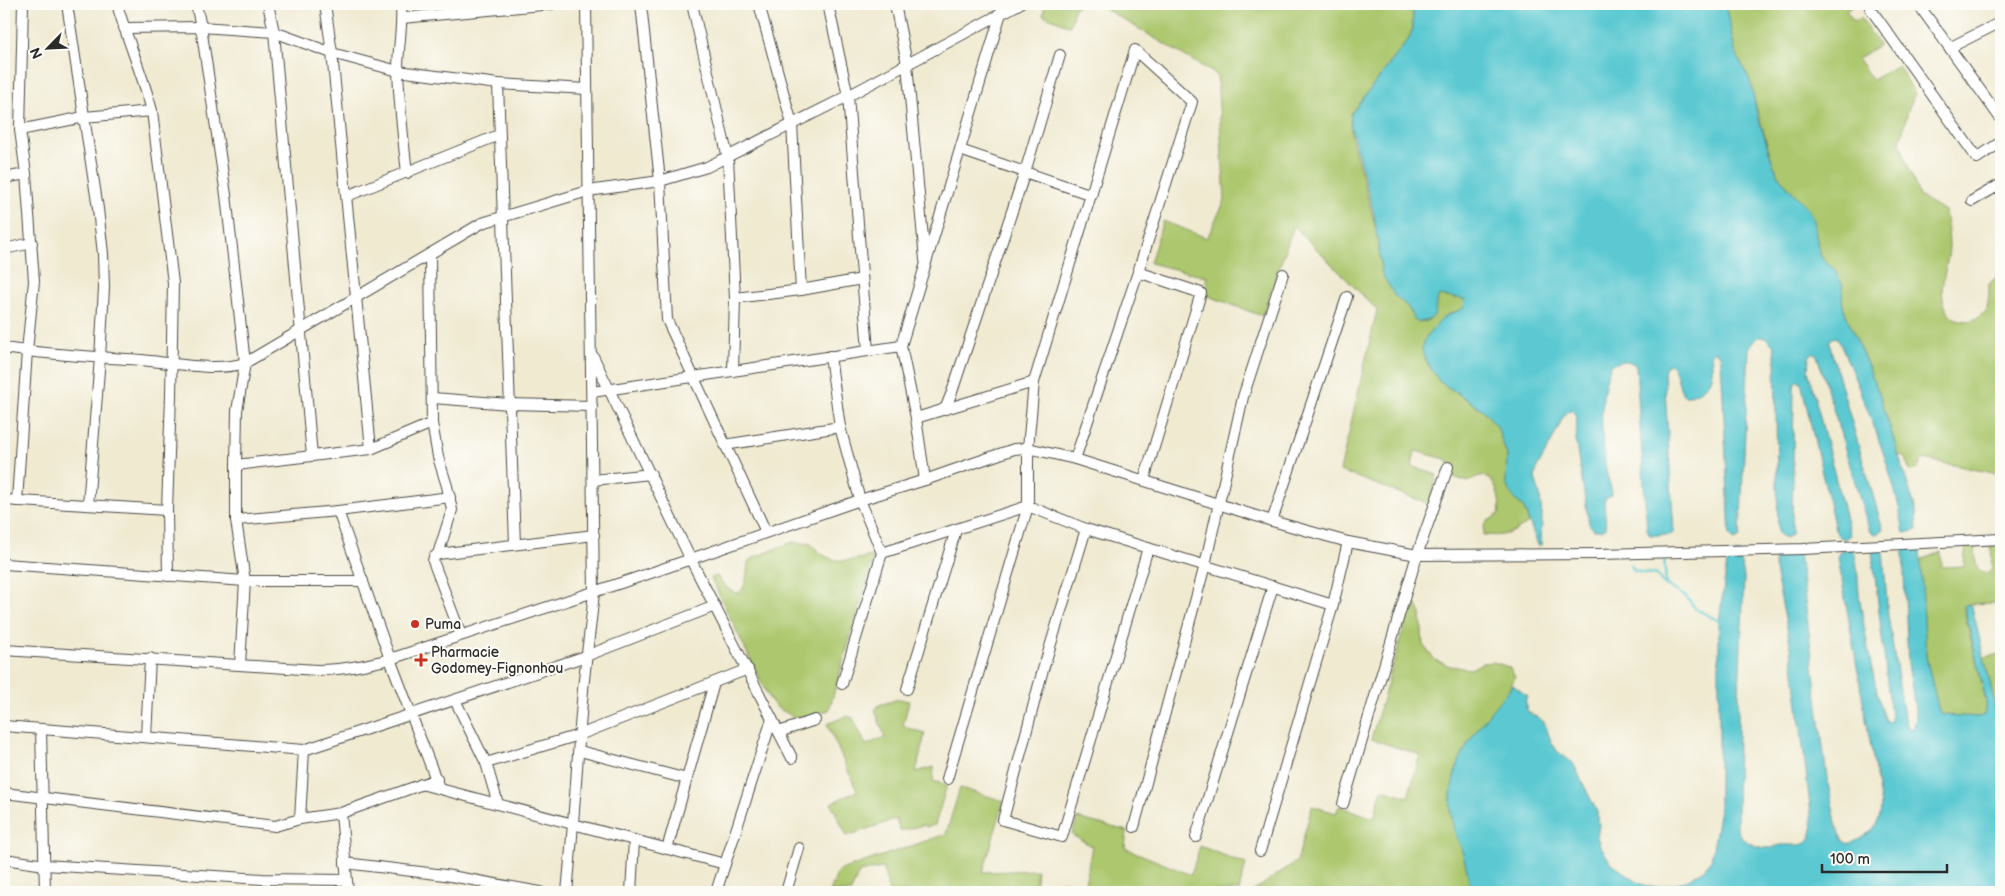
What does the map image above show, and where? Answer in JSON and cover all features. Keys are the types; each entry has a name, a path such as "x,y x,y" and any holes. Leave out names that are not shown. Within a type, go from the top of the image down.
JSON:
{"street":[{"path":"17,501 27,351 34,281 26,174 20,130 23,4"},
{"path":"67,4 103,254 104,288 100,358 88,505"},
{"path":"117,4 152,111 173,283 172,395 167,510 168,576"},
{"path":"196,4 202,27 226,195 245,363 237,411 236,465 236,520 245,581 240,665"},
{"path":"268,4 274,32 312,456"},
{"path":"325,4 347,196 371,449"},
{"path":"401,4 402,18 398,71 407,173"},
{"path":"402,18 552,4"},
{"path":"567,892 580,751 579,735 586,656 594,592 594,480 586,4"},
{"path":"641,4 660,181 667,320 766,532"},
{"path":"692,4 728,158 735,298 733,371"},
{"path":"759,4 792,124 801,290"},
{"path":"828,4 848,96 868,351"},
{"path":"895,4 907,64 925,266"},
{"path":"4,348 171,363 235,366 245,363 482,223 588,191 660,181 707,167 848,96 1019,4"},
{"path":"1918,4 2001,120"},
{"path":"1870,8 1977,158 2001,142"},
{"path":"925,480 916,418 902,346 1001,13"},
{"path":"1949,48 2001,22"},
{"path":"124,28 202,27 274,32 332,53 398,71 498,84 587,89"},
{"path":"947,778 1028,506 1028,448 1034,382 1135,50 1192,102 1138,272 1075,459"},
{"path":"942,410 946,407 952,392 1025,172 1060,55"},
{"path":"498,84 504,216 508,404 513,471 515,544"},
{"path":"20,130 84,116 152,111"},
{"path":"347,196 500,135"},
{"path":"960,150 1092,195"},
{"path":"4,178 26,174"},
{"path":"1972,201 2001,184"},
{"path":"4,249 32,243"},
{"path":"430,254 432,424 438,457 452,510 438,554 434,557 433,561 461,635"},
{"path":"1138,272 1202,293 1144,480"},
{"path":"1134,827 1204,565 1243,396 1283,274"},
{"path":"735,298 801,290 862,279"},
{"path":"1272,521 1347,297"},
{"path":"592,392 902,346"},
{"path":"592,352 690,558 792,758"},
{"path":"830,356 840,427 860,500 882,553 842,684"},
{"path":"916,418 1034,382"},
{"path":"433,398 508,404 592,406"},
{"path":"236,465 371,449 432,424"},
{"path":"724,445 840,427"},
{"path":"4,650 338,670 390,659 594,592 1014,449 1028,448 1075,459 1272,521 1348,542 1417,555 1599,554 1804,549 2001,539"},
{"path":"1344,804 1417,555 1448,467"},
{"path":"594,480 651,474"},
{"path":"236,520 338,511 450,497"},
{"path":"4,500 167,510"},
{"path":"882,553 1028,506 1086,529 1334,605"},
{"path":"338,511 390,659 438,784"},
{"path":"1086,529 1042,673 1003,820 1062,837 1148,548"},
{"path":"907,689 956,530"},
{"path":"438,554 594,535"},
{"path":"1260,851 1334,605 1348,542"},
{"path":"4,564 245,581 363,581"},
{"path":"1196,837 1273,586"},
{"path":"4,726 304,750 586,656 715,606"},
{"path":"146,737 150,658"},
{"path":"486,763 579,735 714,684 748,669"},
{"path":"667,849 714,684"},
{"path":"456,700 486,763 498,804"},
{"path":"716,892 772,718"},
{"path":"779,732 815,720"},
{"path":"41,729 45,892"},
{"path":"300,818 304,750"},
{"path":"580,751 687,779"},
{"path":"4,793 275,826 300,818 341,813 421,784 438,784 498,804 725,864"},
{"path":"341,813 348,892"},
{"path":"631,892 634,840"},
{"path":"786,892 799,848"},
{"path":"4,859 45,865 262,878 346,880"},
{"path":"345,863 445,875 540,892"}],"green space":[{"path":"1045,4 1081,4 1075,7 1070,26 1043,15"},
{"path":"1097,4 1413,4 1413,28 1409,39 1351,114 1351,135 1376,228 1411,313 1425,322 1435,313 1439,296 1465,299 1464,308 1449,314 1439,381 1483,410 1497,426 1507,455 1506,484 1514,499 1523,506 1529,523 1507,534 1497,536 1483,535 1485,523 1499,514 1500,510 1495,486 1488,478 1483,476 1468,482 1449,475 1451,467 1446,459 1415,451 1412,466 1437,475 1429,504 1340,471 1377,310 1294,226 1262,316 1206,295 1207,277 1150,263 1163,221 1207,238 1225,200 1217,75"},
{"path":"1725,4 1853,4 1846,11 1854,21 1861,18 1879,45 1858,59 1872,80 1898,65 1915,94 1908,110 1900,143 1919,196 1945,211 1949,245 1942,288 1945,305 1949,313 1958,320 1964,321 1970,321 1980,316 1987,307 1989,284 2001,273 2001,471 1993,473 1923,459 1917,470 1910,471 1904,456 1899,456 1879,393 1844,310 1842,301 1843,286 1834,269 1821,257 1814,221 1808,209 1780,178 1773,164 1754,99 1735,51"},
{"path":"1991,540 2001,541 2001,617 1997,606 1993,603 1968,604 1964,606 1985,696 1984,715 1979,717 1942,715 1939,712 1926,657 1920,560 1941,552 1942,567 1964,566 1966,543 1975,543 1976,566 1982,572 1987,573 1992,568"},
{"path":"793,542 811,544 824,556 831,559 854,560 871,556 873,560 829,710 807,717 794,717 776,707 769,698 711,578 717,576 731,591 740,592 746,581 748,562 755,557"},
{"path":"1411,604 1417,605 1421,614 1423,645 1435,660 1450,666 1471,669 1482,663 1493,662 1509,667 1515,676 1503,699 1467,746 1454,778 1451,813 1453,826 1466,864 1470,892 1252,892 1297,861 1312,806 1336,813 1339,806 1374,818 1382,789 1408,797 1420,755 1371,739"},
{"path":"2001,654 2001,716 1996,719 1994,700 1984,657"},
{"path":"899,699 909,701 903,726 925,734 916,772 934,767 933,781 947,785 935,825 927,827 923,825 900,831 896,819 847,836 831,803 857,791 827,724 847,716 853,718 866,745 885,737 875,710 879,705"},
{"path":"960,788 1004,801 983,872 1037,870 1035,892 889,892 883,868 859,872 851,892 830,892 838,871 946,834"},
{"path":"1077,818 1127,831 1125,848 1191,875 1200,846 1246,864 1239,891 1058,892 1061,881 1085,884 1092,846 1072,835"}],"water":[{"path":"1413,4 1725,4 1735,51 1750,81 1757,114 1773,164 1780,178 1808,209 1814,221 1821,257 1834,269 1843,286 1842,301 1844,310 1879,393 1916,511 1917,530 1904,533 1886,459 1840,342 1836,337 1832,338 1829,343 1883,530 1876,534 1870,532 1817,355 1813,352 1809,357 1808,370 1850,535 1844,539 1838,535 1835,529 1802,386 1799,380 1795,382 1794,388 1792,534 1785,538 1778,533 1775,352 1774,346 1765,337 1759,337 1749,349 1740,537 1735,540 1730,536 1721,359 1719,353 1714,351 1711,355 1711,377 1709,382 1700,391 1685,397 1675,371 1670,364 1666,366 1664,373 1674,532 1670,535 1650,535 1647,529 1636,366 1624,361 1611,365 1602,403 1603,443 1611,491 1611,495 1604,500 1606,528 1594,530 1589,524 1576,444 1577,417 1574,411 1569,410 1564,415 1537,468 1535,478 1540,495 1542,518 1541,545 1538,545 1523,506 1514,499 1506,484 1507,455 1497,426 1483,410 1439,381 1426,361 1422,350 1426,337 1444,317 1464,308 1465,299 1439,296 1434,316 1426,321 1418,322 1414,320 1408,307 1394,295 1382,274 1374,214 1350,124 1351,114 1409,39 1413,28"},
{"path":"1905,546 1920,547 1926,657 1939,711 1942,715 1979,717 1984,715 1985,696 1964,606 1968,604 1973,611 2001,735 2001,892 1470,892 1465,861 1453,825 1451,804 1453,784 1465,749 1475,732 1513,685 1527,696 1525,703 1527,711 1544,722 1557,751 1573,763 1597,812 1599,825 1597,837 1600,846 1612,864 1639,883 1650,887 1660,887 1685,881 1703,870 1711,860 1719,815 1719,622 1728,555 1740,553 1744,578 1738,716 1737,830 1742,838 1750,844 1770,848 1780,845 1801,845 1808,841 1813,830 1791,647 1775,570 1775,552 1799,552 1827,779 1837,827 1843,841 1849,844 1862,838 1876,825 1881,805 1838,557 1842,550 1852,549 1854,553 1870,659 1881,706 1886,722 1888,722 1891,721 1891,716 1872,550 1882,547 1888,616 1904,716 1908,727 1911,729 1914,727 1916,716 1908,663 1903,551"}],"waterway":[{"path":"1664,556 1666,585"},
{"path":"1631,565 1634,571 1657,575 1663,583 1686,597 1696,609 1723,623"}],"place":[{"name":"Puma","path":"415,624"},
{"name":"Pharmacie Godomey-Fignonhou","path":"421,660"}]}
